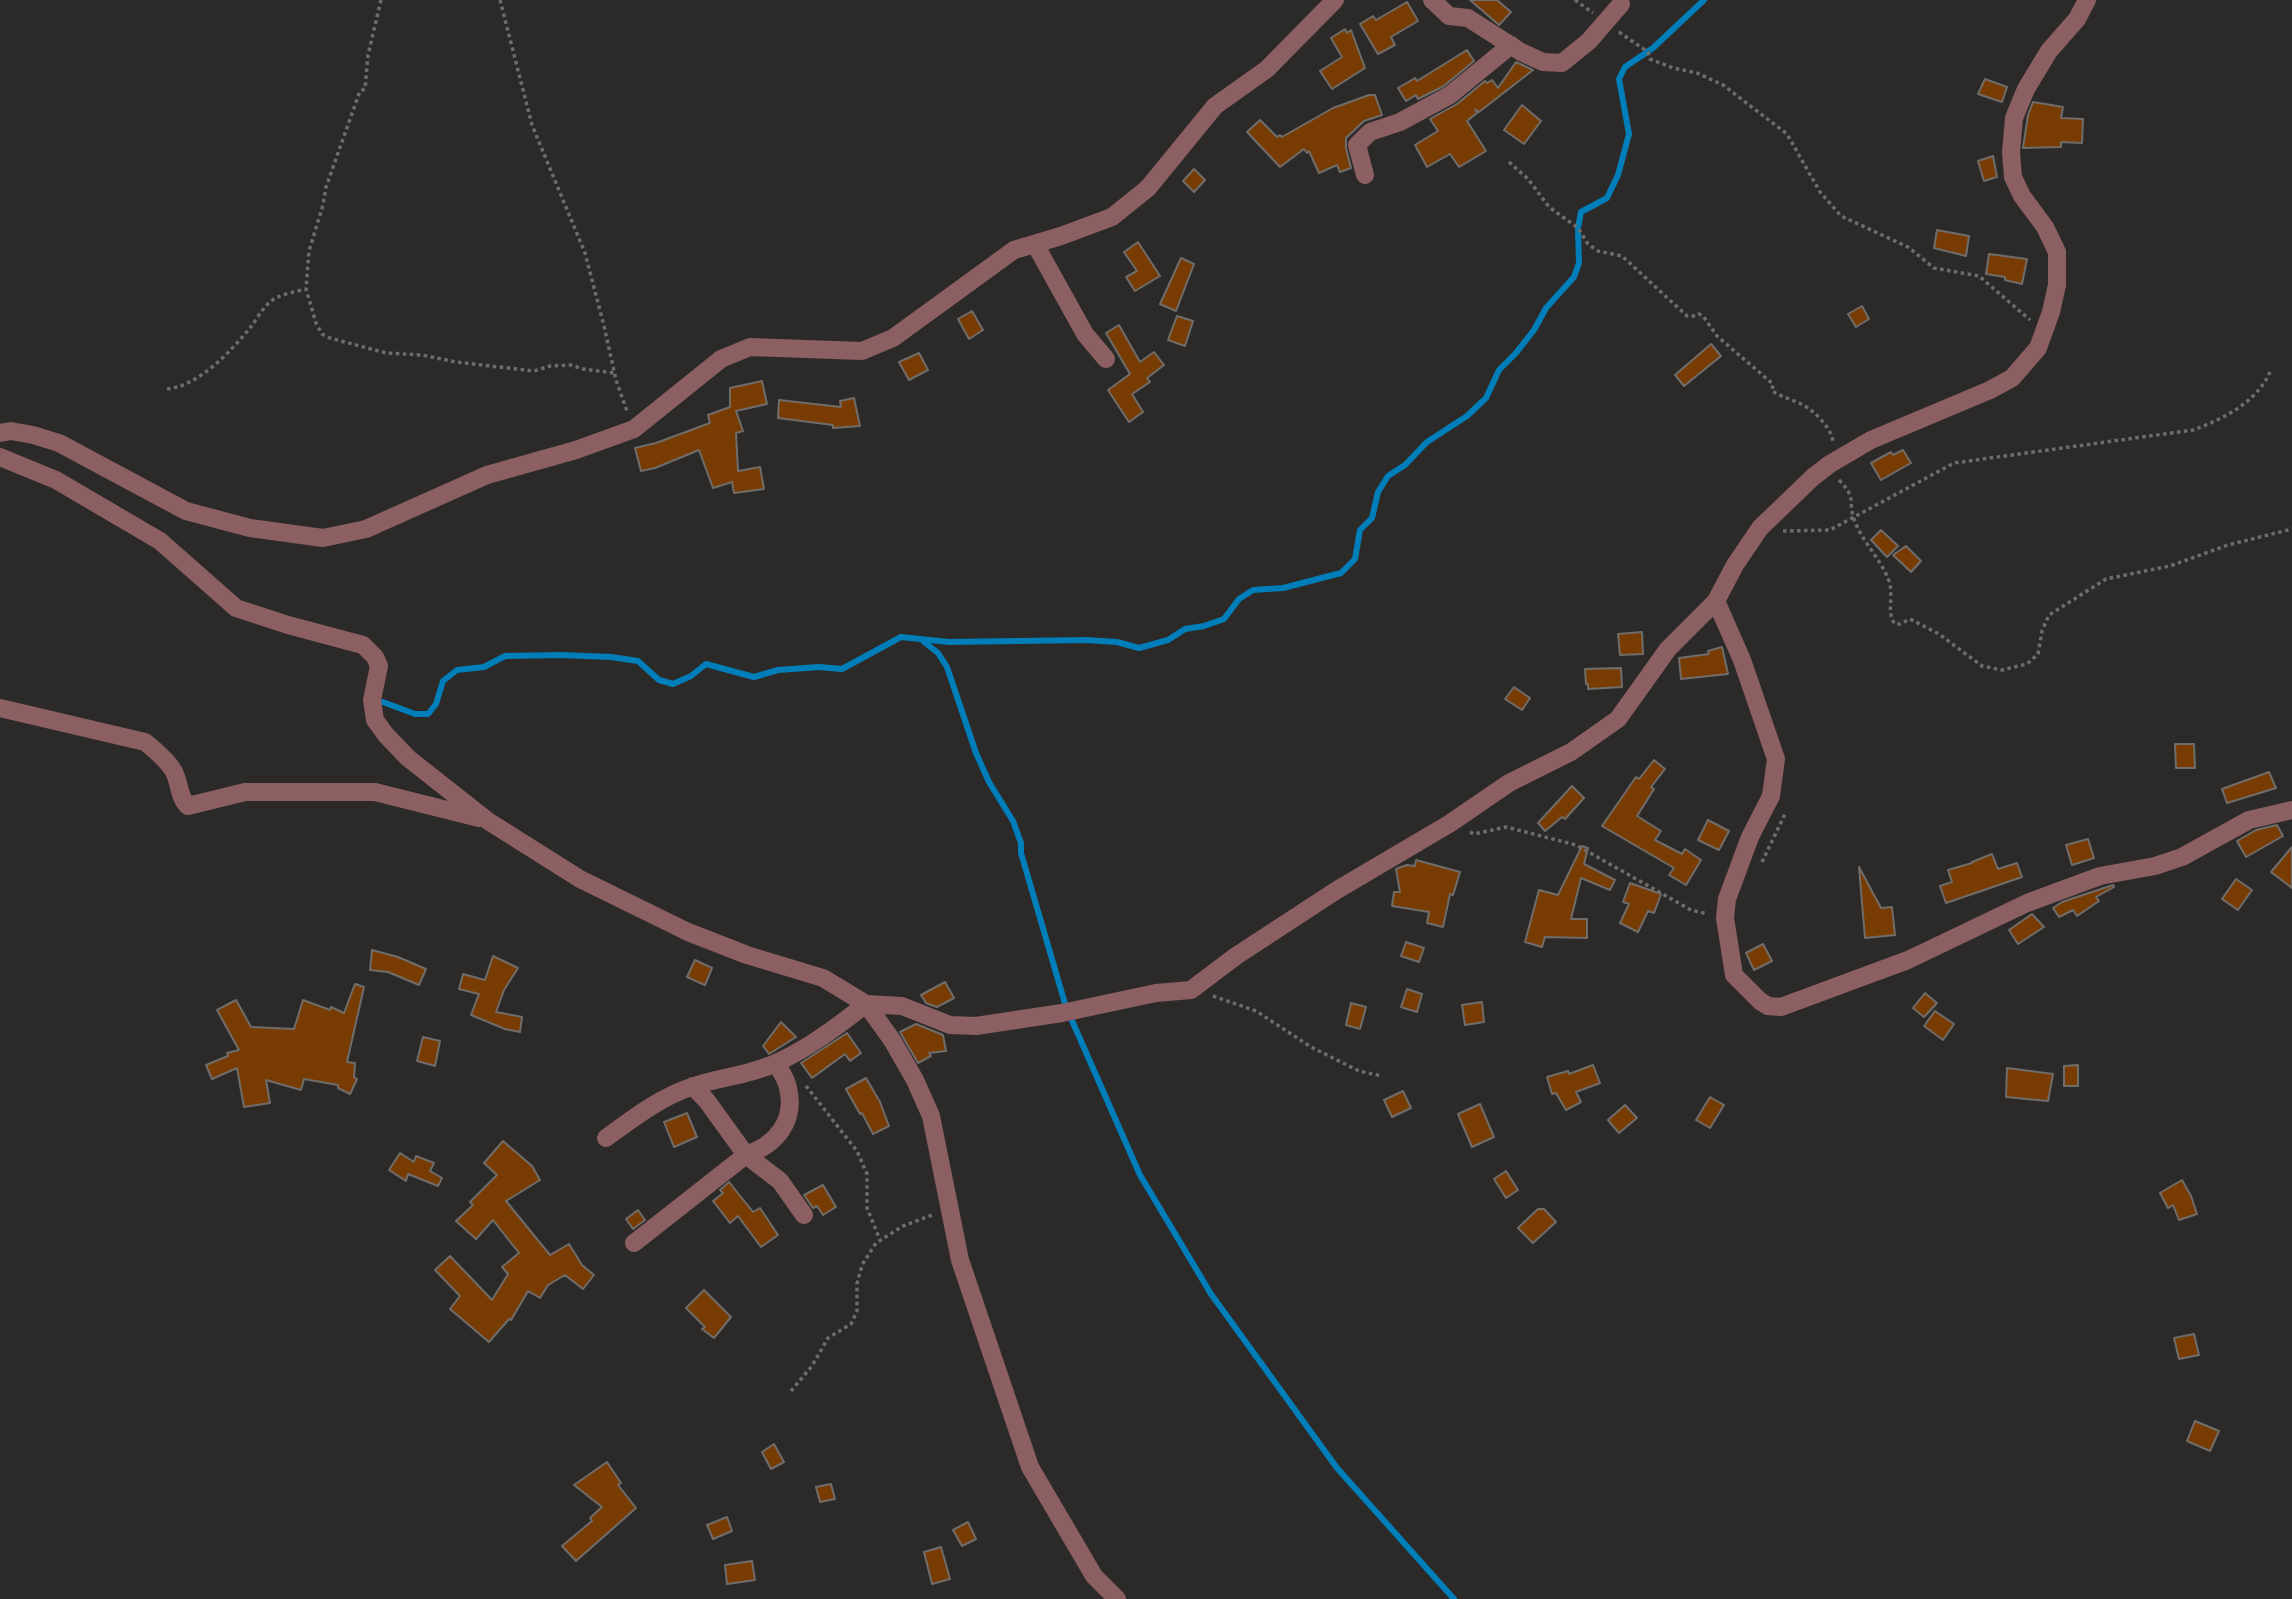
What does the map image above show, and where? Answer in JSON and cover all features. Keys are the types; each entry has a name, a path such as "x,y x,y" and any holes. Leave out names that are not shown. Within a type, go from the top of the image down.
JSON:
{"street":[{"path":"0,433 11,431 60,443 186,511 250,528 323,538 366,529 487,475 576,450 634,429 721,359 750,347 862,351 894,338 1014,250 1112,217 1148,188 1216,106 1268,69 1335,0"},
{"path":"1432,0 1449,16 1468,18 1543,62 1562,63 1589,41 1621,4"},
{"path":"606,1138 646,1110 693,1086 737,1076 779,1061 824,1037 866,1004 902,1006 950,1025 976,1026 1156,993 1191,990 1236,956 1337,890 1449,824 1509,783 1571,752 1618,719 1668,649 1716,601 1735,565 1760,528 1830,464 1871,440 1990,390 2012,378 2038,348 2057,285 2057,252 2013,177 2011,152 2014,118 2026,89 2049,51 2077,19 2087,0"},
{"path":"1365,175 1357,145 1370,132 1400,122 1450,95 1511,45"},
{"path":"1035,244 1084,334 1106,359"},
{"path":"0,457 56,480 160,541 236,608 363,645 375,657 379,666 372,700 375,720 408,758 488,821 580,879 688,932 823,978 866,1004 892,1040 915,1080 931,1116 960,1260 1030,1467 1094,1576 1117,1599"},
{"path":"1716,601 1741,660 1776,759 1771,796 1750,837 1727,899 1725,918 1734,975 1768,1006 1781,1006 1908,960 2027,903 2100,876 2155,866 2182,857 2249,820 2292,810"},
{"path":"0,708 145,742 159,753 174,771 181,797 188,806 245,792 375,792 488,821"},
{"path":"634,1243 746,1155 760,1150 781,1134 788,1115 788,1087 779,1061"},
{"path":"693,1086 746,1155 780,1181 804,1215"}],"path":[{"path":"381,0 368,55 365,89 360,91 326,187 309,251 306,289 322,334 386,353 422,355 534,371 550,366 571,365 614,373"},
{"path":"500,0 532,125 585,253 614,373 634,429"},
{"path":"1575,0 1648,52 1650,59 1697,73 1723,85 1787,134 1821,192 1841,216 1908,247 1934,268 1979,275 2044,334"},
{"path":"1509,162 1528,179 1549,207 1578,228 1588,244 1598,251 1622,256 1687,316 1703,316 1717,335 1773,384 1772,391 1789,401 1804,405 1830,430 1834,439 1830,464 1852,497 1853,517 1865,544 1888,579 1892,592 1891,619 1895,624 1910,620 1919,623 1939,634 1982,666 2002,670 2027,664 2038,654 2042,631 2049,615 2106,579 2170,566 2228,545 2292,529"},
{"path":"167,389 177,388 193,380 218,360 246,332 271,300 306,289"},
{"path":"1760,528 1788,531 1829,530 1954,463 2200,427 2227,416 2243,404 2264,385 2270,373"},
{"path":"1761,863 1785,814"},
{"path":"1449,824 1474,834 1506,827 1576,845 1691,910 1725,918"},
{"path":"1191,990 1256,1010 1311,1047 1359,1071 1382,1076"},
{"path":"779,1061 857,1151 867,1174 867,1208 880,1240"},
{"path":"791,1391 812,1366 828,1339 851,1324 856,1311 862,1265 876,1242 903,1226 950,1209"}],"building":[{"path":"1470,0 1497,0 1511,12 1499,25"},
{"path":"1407,2 1418,21 1391,37 1395,45 1378,54 1360,24 1373,16 1376,20"},
{"path":"1345,29 1347,33 1351,30 1365,68 1332,89 1320,71 1342,57 1331,38"},
{"path":"1467,50 1474,61 1444,86 1418,99 1416,95 1406,101 1398,88 1415,78 1417,81"},
{"path":"1516,62 1533,70 1479,112 1475,109 1477,113 1467,121 1486,151 1459,167 1450,154 1427,167 1415,145 1438,131 1430,119 1457,104 1485,81 1487,83 1492,80 1498,88"},
{"path":"1985,79 2007,87 2002,102 1978,94"},
{"path":"1375,95 1382,115 1364,121 1346,138 1351,168 1340,172 1337,165 1319,173 1309,151 1307,153 1304,149 1280,167 1247,132 1260,120 1277,137 1282,137 1333,108"},
{"path":"2033,102 2063,107 2061,118 2083,119 2082,143 2061,142 2061,147 2023,148 2028,115"},
{"path":"1522,105 1541,121 1524,144 1504,130"},
{"path":"1993,156 1997,177 1984,181 1978,161"},
{"path":"1194,169 1205,180 1194,192 1183,181"},
{"path":"1937,230 1969,236 1966,256 1934,248"},
{"path":"1138,242 1160,276 1135,291 1126,277 1137,271 1124,252"},
{"path":"1989,254 2027,259 2022,284 2005,280 2005,277 1986,274"},
{"path":"1181,258 1194,264 1176,311 1160,304"},
{"path":"1862,306 1869,319 1856,327 1848,314"},
{"path":"972,311 983,330 969,339 958,319"},
{"path":"1177,316 1193,321 1185,346 1168,340"},
{"path":"1119,325 1140,362 1154,352 1164,365 1147,378 1150,382 1132,394 1143,412 1129,422 1108,390 1130,374 1106,333"},
{"path":"1711,344 1721,356 1684,386 1675,375"},
{"path":"919,353 928,370 909,380 899,362"},
{"path":"762,381 767,404 736,411 743,431 736,433 738,471 760,467 764,489 734,493 732,482 713,488 699,450 641,471 635,448 710,423 708,415 730,407 730,388"},
{"path":"854,398 860,426 833,428 833,425 778,418 779,400 841,407 840,401"},
{"path":"1903,450 1911,463 1881,480 1871,463 1891,452 1893,455"},
{"path":"1881,530 1898,546 1887,557 1871,540"},
{"path":"1906,546 1921,561 1911,572 1893,555"},
{"path":"1642,632 1643,654 1620,655 1618,634"},
{"path":"1722,647 1728,674 1681,679 1679,658 1709,654 1708,651"},
{"path":"1621,668 1622,687 1588,689 1585,669"},
{"path":"1514,687 1530,698 1522,710 1505,699"},
{"path":"2175,744 2194,744 2195,768 2176,768"},
{"path":"1654,760 1665,769 1651,787 1654,789 1637,816 1661,831 1655,840 1682,854 1685,849 1701,860 1686,885 1669,875 1674,868 1602,826 1636,777 1639,779"},
{"path":"2269,772 2276,788 2227,803 2222,789"},
{"path":"1572,786 1584,798 1565,819 1562,817 1545,831 1538,823"},
{"path":"1708,820 1729,831 1719,850 1698,840"},
{"path":"2277,825 2283,836 2246,857 2237,841 2256,830"},
{"path":"2088,839 2094,858 2072,865 2066,845"},
{"path":"1582,846 1588,848 1584,864 1615,880 1610,890 1581,878 1571,919 1587,919 1587,938 1545,937 1542,947 1525,942 1539,890 1558,895"},
{"path":"2292,847 2292,888 2271,872"},
{"path":"1992,854 1998,869 2017,863 2022,877 1946,903 1940,886 1952,882 1948,870"},
{"path":"1416,860 1460,872 1453,895 1450,894 1443,927 1427,923 1429,912 1392,906 1394,892 1400,892 1396,869 1407,865 1415,866"},
{"path":"1859,867 1881,908 1892,907 1895,935 1865,938"},
{"path":"2236,879 2252,890 2238,910 2222,899"},
{"path":"1630,883 1661,894 1654,913 1648,911 1638,932 1620,923 1629,904 1623,902"},
{"path":"2113,885 2114,887 2096,897 2099,901 2077,916 2073,910 2059,917 2053,908 2062,902"},
{"path":"2032,914 2044,927 2018,944 2009,930"},
{"path":"1406,942 1424,948 1419,962 1401,956"},
{"path":"1763,944 1772,961 1754,970 1746,953"},
{"path":"372,950 426,969 419,985 388,972 370,970"},
{"path":"493,956 518,968 504,990 496,1012 522,1017 520,1032 471,1015 479,994 459,989 463,974 485,980"},
{"path":"695,960 712,968 705,985 687,977"},
{"path":"945,982 954,998 937,1007 926,1003 921,995"},
{"path":"355,984 364,987 347,1062 355,1063 354,1077 357,1079 350,1094 338,1088 338,1085 304,1079 301,1090 266,1080 270,1103 244,1107 237,1068 212,1079 206,1065 228,1056 227,1053 239,1050 217,1010 236,1000 251,1027 294,1029 303,1000 344,1013"},
{"path":"1407,989 1422,994 1417,1012 1401,1007"},
{"path":"1925,993 1937,1003 1924,1017 1913,1008"},
{"path":"1482,1002 1484,1022 1465,1025 1462,1005"},
{"path":"1351,1003 1366,1007 1360,1029 1346,1025"},
{"path":"1935,1011 1954,1024 1943,1040 1924,1026"},
{"path":"781,1022 796,1037 769,1054 763,1046"},
{"path":"916,1024 943,1035 946,1051 929,1053 931,1056 918,1063 900,1032"},
{"path":"847,1033 861,1053 850,1061 845,1054 812,1078 801,1063"},
{"path":"423,1037 440,1041 435,1066 417,1061"},
{"path":"1593,1065 1600,1083 1576,1092 1581,1102 1566,1110 1556,1093 1552,1094 1547,1077 1568,1071 1569,1074"},
{"path":"2078,1065 2078,1086 2064,1086 2064,1066"},
{"path":"2007,1068 2053,1074 2048,1101 2006,1097"},
{"path":"866,1078 880,1102 889,1126 873,1134 846,1089"},
{"path":"1403,1091 1411,1108 1392,1117 1384,1100"},
{"path":"1710,1097 1724,1105 1710,1128 1696,1120"},
{"path":"1480,1104 1494,1137 1472,1147 1458,1114"},
{"path":"1625,1105 1637,1118 1619,1133 1608,1120"},
{"path":"687,1113 697,1137 674,1147 664,1122"},
{"path":"503,1141 532,1166 540,1180 506,1201 550,1255 569,1244 582,1265 594,1275 583,1289 565,1275 548,1285 540,1298 528,1291 511,1320 509,1319 489,1342 450,1309 460,1296 435,1270 450,1256 492,1300 508,1274 502,1267 519,1253 493,1220 476,1239 456,1221 473,1205 470,1202 497,1175 484,1163"},
{"path":"400,1153 414,1162 416,1156 434,1163 430,1171 442,1178 438,1186 408,1174 406,1181 389,1170"},
{"path":"1506,1171 1518,1190 1506,1198 1494,1179"},
{"path":"2182,1180 2197,1214 2179,1220 2173,1205 2168,1208 2160,1193"},
{"path":"729,1182 753,1212 760,1208 778,1235 761,1247 738,1216 730,1223 713,1201 723,1193 720,1190"},
{"path":"823,1185 836,1207 823,1215 817,1206 813,1208 804,1195"},
{"path":"1538,1209 1544,1209 1556,1222 1533,1243 1518,1228"},
{"path":"638,1210 645,1220 633,1229 626,1219"},
{"path":"704,1290 731,1317 714,1338 702,1329 705,1327 686,1308"},
{"path":"2194,1334 2199,1355 2179,1359 2174,1338"},
{"path":"2195,1421 2219,1431 2210,1451 2187,1441"},
{"path":"774,1444 784,1462 771,1469 762,1452"},
{"path":"607,1462 621,1483 618,1485 636,1508 576,1561 562,1546 592,1521 590,1518 602,1507 574,1485"},
{"path":"831,1484 835,1499 820,1502 816,1487"},
{"path":"727,1517 732,1531 713,1539 707,1525"},
{"path":"968,1522 976,1539 962,1546 953,1530"},
{"path":"941,1547 950,1579 932,1584 924,1552"},
{"path":"752,1561 755,1580 727,1584 725,1565"}],"waterway":[{"path":"383,702 415,714 428,714 436,704 443,681 457,670 484,667 505,656 561,655 638,661 659,680 673,684 691,676 706,664 754,677 778,670 819,667 842,669 901,637 949,642 1086,640 1117,642 1139,648 1168,640 1185,629 1224,619 1239,599 1253,590 1283,588 1341,573 1355,559 1360,530 1372,518 1378,492 1388,476 1405,465 1427,442 1467,416 1486,398 1499,370 1516,353 1534,330 1546,308 1574,277 1579,263 1578,228 1581,212 1607,198 1618,175 1629,134 1619,79 1625,67 1653,48 1704,0"},
{"path":"923,641 938,653 947,667 976,753 989,782 1013,821 1066,1007 1140,1175 1211,1294 1337,1468 1454,1599"}]}
